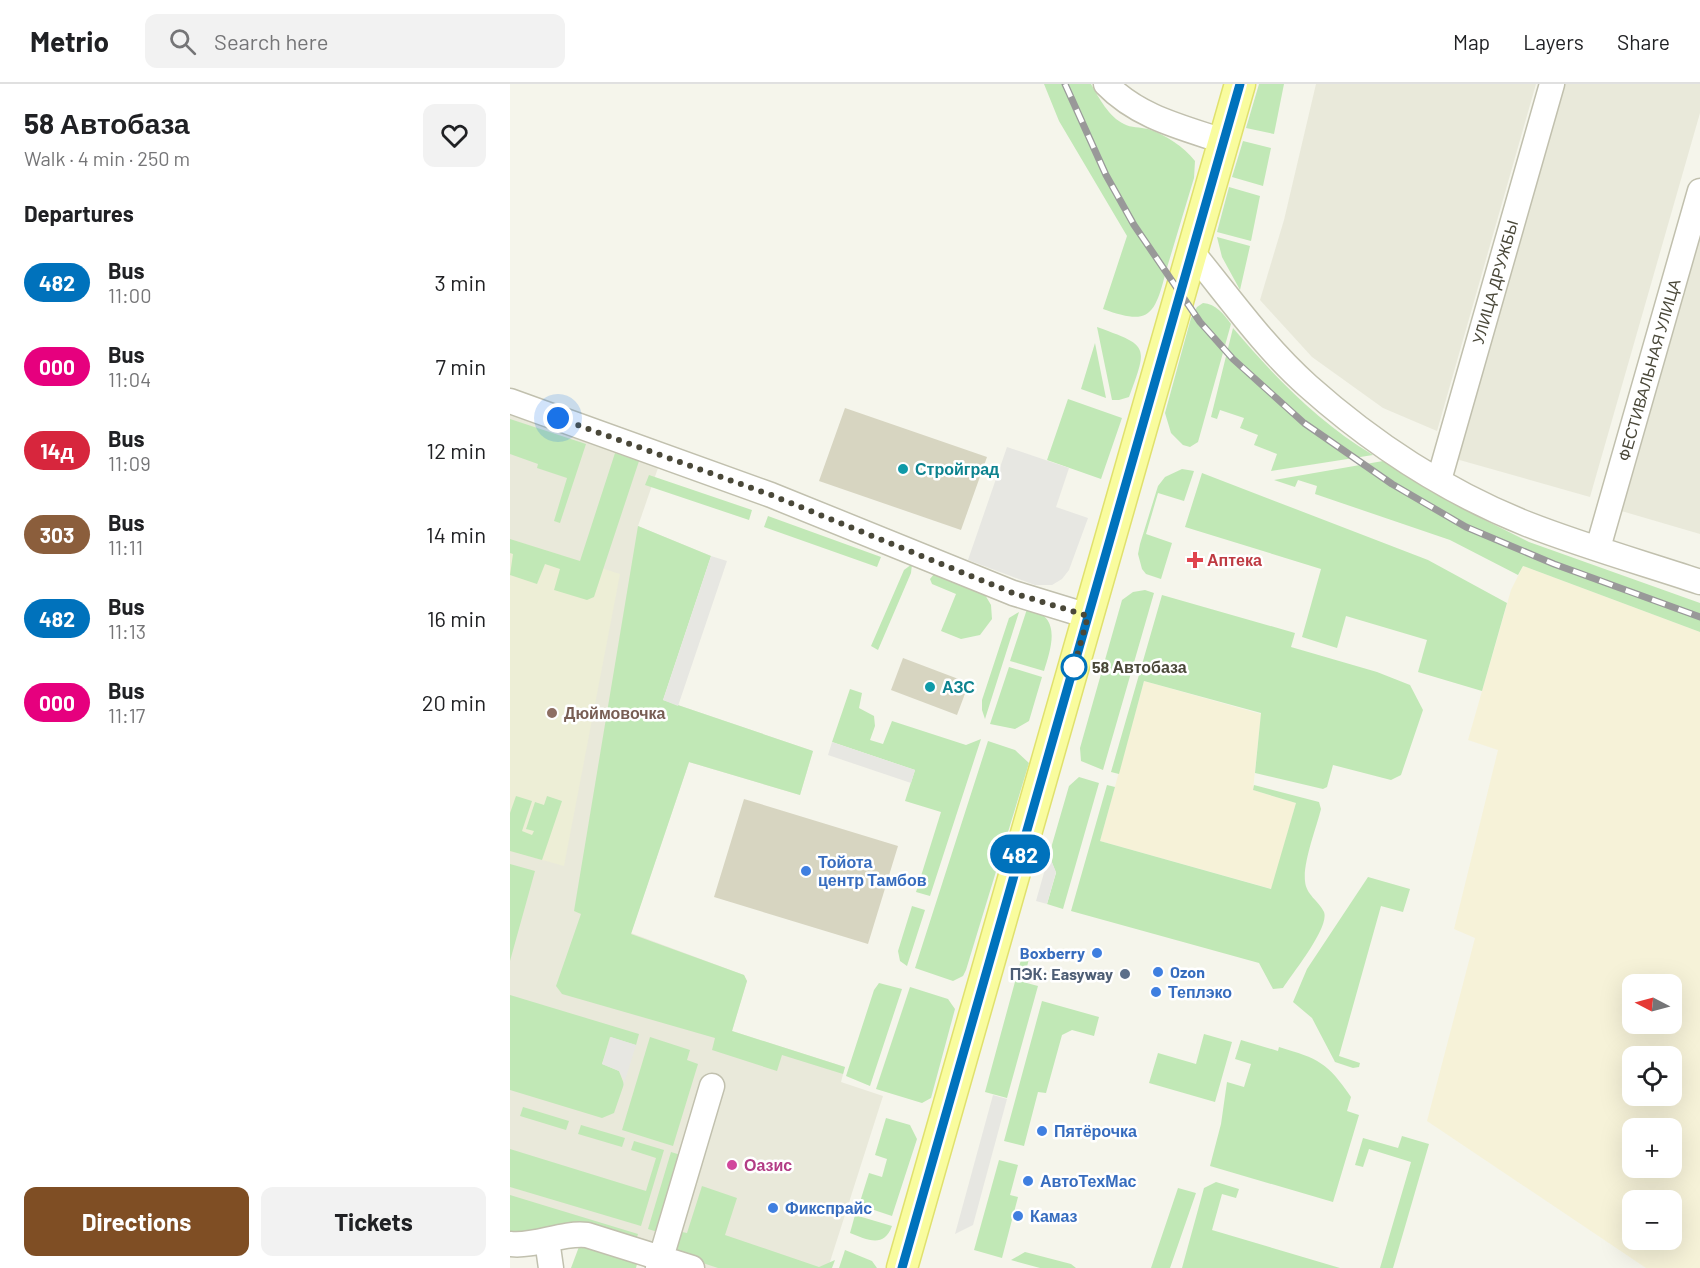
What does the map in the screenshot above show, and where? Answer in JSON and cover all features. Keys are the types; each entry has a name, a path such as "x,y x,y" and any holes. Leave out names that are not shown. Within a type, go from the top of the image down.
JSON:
{"main road":[{"path":"902,1268 1240,84"}],"street":[{"path":"1106,84 1122,99 1156,119 1223,141"},
{"name":"УЛИЦА ДРУЖБЫ","path":"1439,480 1552,84"},
{"name":"ФЕСТИВАЛЬНАЯ УЛИЦА","path":"1598,548 1700,191"},
{"path":"1192,252 1272,350 1307,385 1396,455 1439,480 1526,524 1700,582"},
{"path":"510,400 771,495 1013,593 1088,616"},
{"path":"659,1263 712,1086"},
{"path":"510,1244 525,1244 569,1235 587,1235 659,1263 692,1268"},
{"path":"547,1240 551,1268"}],"shaded area":[{"path":"1316,84 1536,84 1437,431 1383,408 1312,357 1260,300 1284,220"},
{"path":"1563,84 1700,84 1700,113 1590,497 1456,459"},
{"path":"1700,222 1700,534 1618,510"},
{"path":"510,411 659,465 638,526 711,556 663,700 813,751 800,795 689,762 631,933 744,975 747,981 732,1031 845,1067 841,1082 883,1096 828,1268 699,1268 510,1228"},
{"path":"1007,447 1069,468 1056,507 1088,518 1069,570 1062,579 1052,585 1035,585 968,560"},
{"name":"Дюймовочка","path":"510,539 620,574 564,866 510,851"},
{"path":"711,556 727,561 678,706 663,700"},
{"path":"1523,566 1700,632 1700,1268 1646,1268 1427,1121 1475,938 1454,929 1498,750 1468,740 1511,590"},
{"path":"1144,681 1261,714 1253,790 1296,803 1272,889 1100,841"},
{"path":"832,742 915,770 911,783 828,755"},
{"path":"1049,855 1056,872 1047,904 1036,901"},
{"path":"611,1037 636,1045 623,1087 624,1080 619,1071 602,1064"},
{"path":"993,1095 1007,1099 973,1225 955,1234"}],"green space":[{"path":"1044,84 1062,84 1109,182 1135,230 1165,275 1157,301 1152,309 1139,317 1103,309 1127,236 1059,121"},
{"path":"1067,84 1091,84 1105,107 1119,121 1161,134 1180,146 1195,161 1194,178 1166,271 1137,227 1111,181 1087,133"},
{"path":"1259,84 1284,84 1274,134 1246,128"},
{"path":"1243,141 1271,148 1263,186 1232,177"},
{"path":"1229,187 1260,196 1251,241 1217,232"},
{"path":"1217,237 1250,246 1240,290 1222,257"},
{"path":"1203,303 1216,307 1231,324 1198,442 1190,447 1183,445 1171,433 1165,413 1191,318 1197,307"},
{"path":"1097,327 1127,339 1140,350 1139,367 1129,397 1112,400"},
{"path":"1233,328 1264,363 1315,413 1373,455 1271,471 1277,454 1254,445 1258,435 1240,428 1244,418 1220,410 1217,419 1211,417"},
{"path":"1095,343 1106,398 1081,389"},
{"path":"1068,399 1122,418 1101,479 1047,460"},
{"path":"510,419 586,444 560,523 554,521 567,478 537,468 538,464 510,454"},
{"path":"615,453 639,461 594,597 587,600 554,590 560,569 545,564 537,584 510,575 513,554 510,553 510,539 580,561"},
{"path":"1383,461 1481,518 1529,542 1700,603 1700,632 1523,566 1518,575 1450,540 1315,494 1317,486 1298,480 1295,487 1274,480"},
{"path":"1182,469 1194,471 1184,501 1158,493 1146,534 1172,543 1161,579 1146,574 1142,569 1138,554 1158,486 1165,477"},
{"path":"1202,473 1428,560 1507,603 1482,691 1418,672 1427,640 1346,616 1337,648 1302,637 1321,569 1185,527"},
{"path":"649,475 752,510 749,520 645,485"},
{"path":"768,516 881,557 877,567 764,527"},
{"path":"638,526 711,556 663,700 813,751 800,795 689,762 631,934 744,975 747,981 732,1031 845,1067 843,1074 782,1055 777,1071 712,1050 715,1038 562,994 556,986 581,914 574,911"},
{"path":"912,564 911,573 878,650 871,646 904,570"},
{"path":"934,574 984,593 991,605 992,619 980,635 961,639 941,631 956,594 932,584 930,579"},
{"path":"1145,590 1154,593 1103,770 1081,761 1080,748 1122,600 1133,592"},
{"path":"1162,595 1295,633 1291,647 1377,672 1410,685 1423,710 1401,775 1391,780 1333,765 1327,787 1323,789 1255,773 1261,713 1144,681 1119,774 1111,772"},
{"path":"1027,609 1038,612 1046,618 1050,625 1051,643 1044,671 1010,661"},
{"path":"1019,612 985,719 982,700 1009,618"},
{"path":"1009,667 1042,677 1029,721 1015,729 990,724"},
{"path":"850,689 862,693 859,708 874,716 875,726 870,740 883,744 892,721 966,745 981,739 930,896 916,892 941,812 905,801 915,770 832,742"},
{"path":"988,741 1015,750 1029,763 966,970 963,976 953,981 915,968"},
{"path":"1079,777 1099,783 1063,909 1047,904 1056,873 1049,855 1069,786"},
{"path":"1107,785 1115,787 1100,841 1271,889 1296,803 1253,790 1254,785 1319,802 1321,809 1308,855 1305,881 1310,894 1324,912 1324,919 1316,939 1283,988 1273,989 1259,963 1071,911"},
{"path":"516,796 532,801 522,831 532,835 534,831 526,829 535,802 544,805 547,796 562,801 542,860 510,851 510,813"},
{"path":"510,864 535,871 510,961"},
{"path":"1368,877 1410,889 1403,912 1381,906 1339,1056 1360,1063 1359,1067 1353,1068 1335,1062 1312,1018 1293,1002 1307,969"},
{"path":"912,906 925,910 907,966 900,961 898,951"},
{"path":"1028,951 1030,955 1023,982 1038,986 1007,1098 985,1092 1022,956"},
{"path":"879,983 902,989 870,1086 846,1076 874,990"},
{"path":"910,987 948,999 955,1009 931,1098 922,1103 876,1089"},
{"path":"510,995 639,1034 636,1045 610,1037 602,1064 619,1071 624,1084 614,1113 602,1118 510,1090"},
{"path":"1042,1001 1099,1017 1094,1036 1072,1030 1062,1035 1046,1093 1038,1092 1024,1146 1004,1141"},
{"path":"1204,1034 1232,1042 1215,1102 1149,1083 1158,1053 1196,1064"},
{"path":"650,1037 690,1050 687,1060 698,1064 673,1146 622,1130"},
{"path":"1241,1040 1278,1051 1279,1047 1321,1063 1335,1076 1351,1097 1347,1111 1359,1115 1333,1202 1210,1166 1221,1124 1227,1082 1244,1087 1251,1064 1235,1059"},
{"path":"523,1107 569,1121 566,1130 520,1116"},
{"path":"886,1118 910,1125 917,1139 892,1216 859,1205 869,1173 882,1177 887,1159 875,1155"},
{"path":"581,1125 625,1138 622,1147 578,1134"},
{"path":"1402,1136 1429,1144 1393,1268 1380,1268 1411,1162 1369,1149 1363,1167 1355,1165 1363,1138 1398,1148"},
{"path":"634,1141 664,1150 641,1226 510,1187 510,1149 646,1191 656,1158 631,1150"},
{"path":"671,1152 684,1156 661,1233 648,1229"},
{"path":"999,1160 1018,1165 1010,1195 1018,1197 1002,1258 974,1250"},
{"path":"1216,1182 1239,1189 1236,1198 1222,1194 1212,1230 1340,1268 1182,1268 1204,1188"},
{"path":"702,1186 737,1198 725,1235 819,1267 835,1260 832,1268 718,1268 675,1254 682,1232 687,1233"},
{"path":"1178,1188 1196,1193 1170,1268 1151,1268"},
{"path":"510,1195 638,1234 635,1243 510,1238"},
{"path":"855,1215 892,1226 884,1238 868,1239 850,1233"},
{"path":"580,1244 639,1256 636,1268 571,1268"},
{"path":"845,1250 872,1261 877,1268 839,1268"},
{"path":"1025,1252 1071,1264 1076,1268 1040,1268 1011,1260"}],"building":[{"name":"Стройград","path":"845,408 987,457 961,530 819,481"},
{"name":"АЗС","path":"903,658 969,683 957,715 891,690"},
{"name":"Тойота центр Тамбов","path":"744,799 898,846 868,944 714,897"}],"railway":[{"path":"1065,84 1106,175 1134,225 1200,322 1233,359 1304,423 1392,484 1466,527 1554,564 1700,617"}],"bus line":[{"name":"482","path":"902,1268 1240,84"}],"place":[{"name":"Стройград","path":"903,469"},
{"name":"Аптека","path":"1195,560"},
{"name":"58 Автобаза","path":"1074,667"},
{"name":"АЗС","path":"930,687"},
{"name":"Дюймовочка","path":"552,713"},
{"name":"Тойота центр Тамбов","path":"806,871"},
{"name":"Boxberry","path":"1097,953"},
{"name":"Ozon","path":"1158,972"},
{"name":"ПЭК: Easyway","path":"1125,974"},
{"name":"Теплэко","path":"1156,992"},
{"name":"Пятёрочка","path":"1042,1131"},
{"name":"Оазис","path":"732,1165"},
{"name":"АвтоТехМас","path":"1028,1181"},
{"name":"Фикспрайс","path":"773,1208"},
{"name":"Камаз","path":"1018,1216"}],"route":[{"path":"558,418 771,495 1013,593 1088,616 1074,667"}]}
